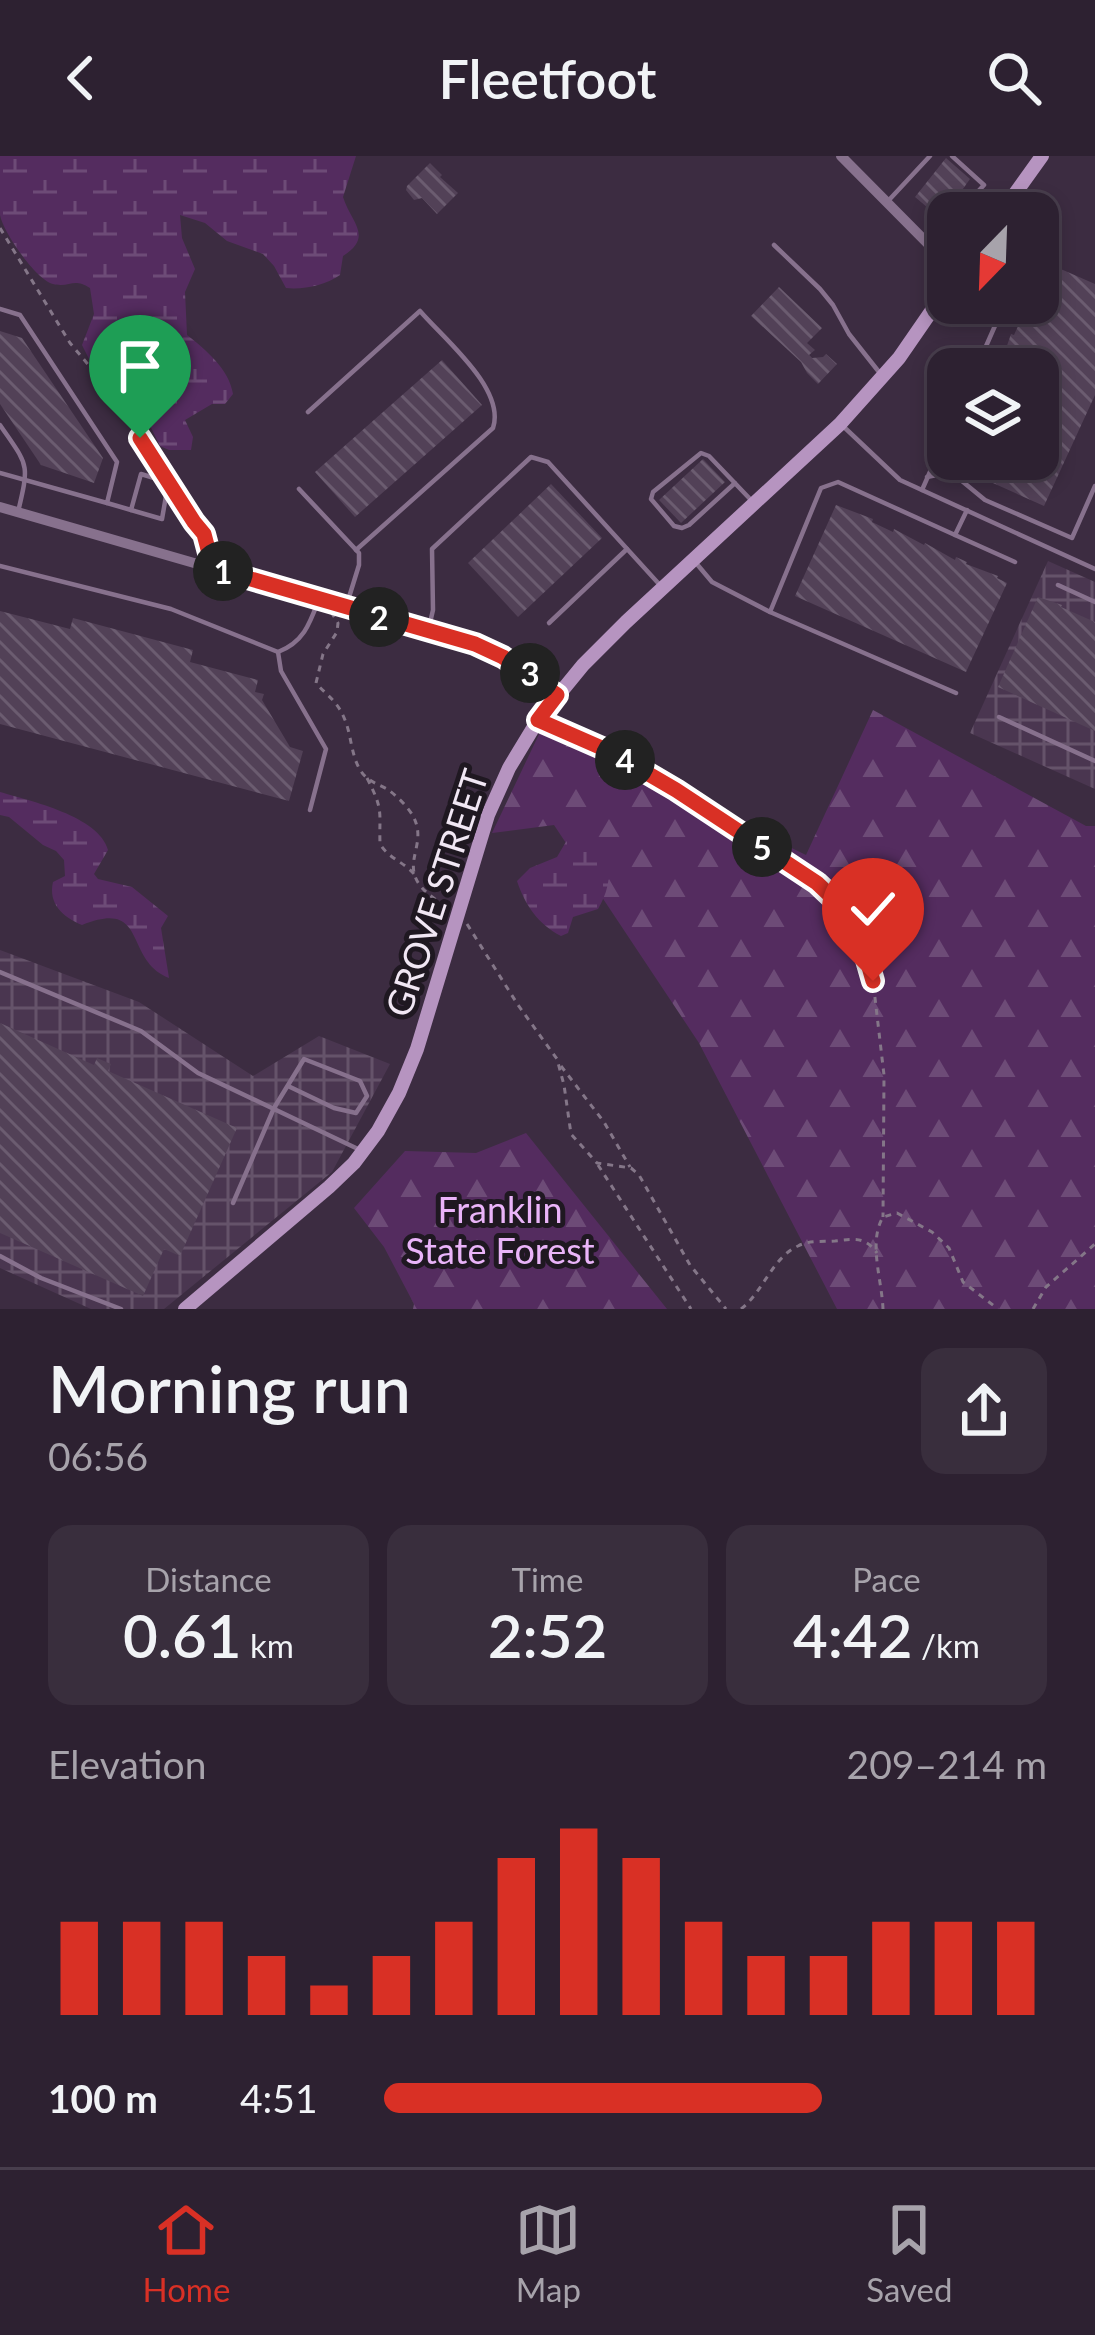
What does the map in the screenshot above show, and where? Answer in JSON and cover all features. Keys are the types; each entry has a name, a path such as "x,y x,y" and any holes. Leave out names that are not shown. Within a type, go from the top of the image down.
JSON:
{"main road":[{"path":"1016,192 1042,156"},
{"name":"GROVE STREET","path":"185,1309 329,1187 363,1151 388,1114 423,1031 492,806 508,768 538,720 583,664 840,424 927,318"}],"street":[{"path":"844,157 927,244"},
{"path":"0,507 475,644 503,657 557,695"}],"lane":[{"path":"886,204 930,156"},
{"path":"952,156 984,185 978,192"},
{"path":"774,245 820,289 883,376"},
{"path":"0,309 20,315 117,462 107,503"},
{"path":"308,412 420,311 492,397 493,428 356,550"},
{"path":"0,424 25,461 18,512"},
{"path":"840,424 900,480 1095,569"},
{"path":"735,483 682,528 674,526 651,500 653,492 701,453 709,456 735,483 755,504"},
{"path":"427,631 433,610 432,549 531,457 548,462 663,589"},
{"path":"0,472 162,519 166,496"},
{"path":"131,511 142,474 154,478"},
{"path":"922,490 927,477"},
{"path":"961,480 985,500 1072,538 1095,486"},
{"path":"770,613 821,488 838,482 1015,562"},
{"path":"298,489 361,558 346,607"},
{"path":"956,535 967,510"},
{"path":"549,623 627,549"},
{"path":"694,560 712,582 770,613 956,693"},
{"path":"0,566 171,609 278,652 305,633 322,600"},
{"path":"1058,585 1095,602"},
{"path":"278,652 280,671 326,749 310,810"},
{"path":"999,717 1095,761"},
{"path":"0,972 141,1031 198,1072 363,1151"},
{"path":"233,1202 274,1108 304,1059 360,1082 367,1096 356,1113 288,1086"},
{"path":"0,1256 41,1278 121,1309"}],"path":[{"path":"0,229 70,343 108,388 204,534 213,568"},
{"path":"322,600 338,628 323,654 316,683 331,695 344,717 357,764 377,798 382,818 380,844 416,876"},
{"path":"538,720 611,752 676,790 799,869 859,923 873,981 884,1076 883,1217 877,1226 883,1309"},
{"path":"367,778 388,790 412,814 419,885 458,913 645,1184 690,1264 726,1309"},
{"path":"559,1063 571,1134 597,1163 691,1309"},
{"path":"597,1163 631,1168"},
{"path":"883,1217 897,1213 932,1232 950,1247 963,1282 998,1309"},
{"path":"741,1309 802,1243 859,1238 878,1255"},
{"path":"1033,1309 1046,1287 1095,1244"}],"shaded area":[{"path":"1048,561 1095,582 1095,789 970,733"},
{"path":"0,950 139,1002 253,1076 319,1036 390,1064 332,1172 164,1309 91,1309 0,1268"}],"green space":[{"path":"0,156 356,156 343,197 359,235 343,256 340,275 314,286 286,288 263,254 180,215 182,238 195,269 185,292 187,335 222,368 233,394 225,404 212,404 185,420 193,437 191,450 169,450 160,446 140,405 94,369 82,345 94,314 90,288 46,281 7,232 0,215"},
{"path":"873,710 1086,826 1095,826 1095,1309 837,1309 699,1043 554,825 492,833 542,728 806,855"},
{"path":"0,792 78,819 102,838 108,850 94,874 98,879 132,887 168,916 161,928 169,978 145,958 127,925 103,919 82,925 58,909 52,890 53,882 65,876 64,860 0,815"},
{"path":"576,837 598,849 609,876 598,909 573,917 568,933 561,936 533,913 517,881 530,868 557,857 567,840"},
{"name":"Franklin State Forest","path":"526,1133 667,1309 413,1309 384,1247 354,1208 405,1151 476,1153"}],"building":[{"path":"946,158 970,179 961,192 927,192 927,207 915,197"},
{"path":"430,163 458,193 437,214 406,190"},
{"path":"1059,268 1095,284 1095,395 1059,473 1059,348 1006,348 1019,324 1059,324"},
{"path":"779,287 822,328 807,343 815,350 809,355 826,354 837,364 818,384 751,316"},
{"path":"0,331 22,338 103,458 94,483 41,465 0,404"},
{"path":"442,360 482,405 355,517 315,472"},
{"path":"703,459 725,482 681,523 659,500"},
{"path":"986,480 1056,480 1044,506"},
{"path":"551,484 602,538 518,617 468,563"},
{"path":"836,505 1007,583 966,672 795,596"},
{"path":"1038,597 1095,622 1095,731 998,687"},
{"path":"0,611 70,629 73,618 193,650 190,662 258,680 255,692 264,694 262,700 290,747 303,751 289,801 0,724"},
{"path":"0,1023 94,1065 97,1058 111,1064 108,1071 237,1128 180,1256 164,1249 143,1296 0,1233"}],"route":[{"path":"140,438 204,534 213,568 475,644 531,674 557,695 538,720 611,752 817,883 859,923 873,981"}]}
